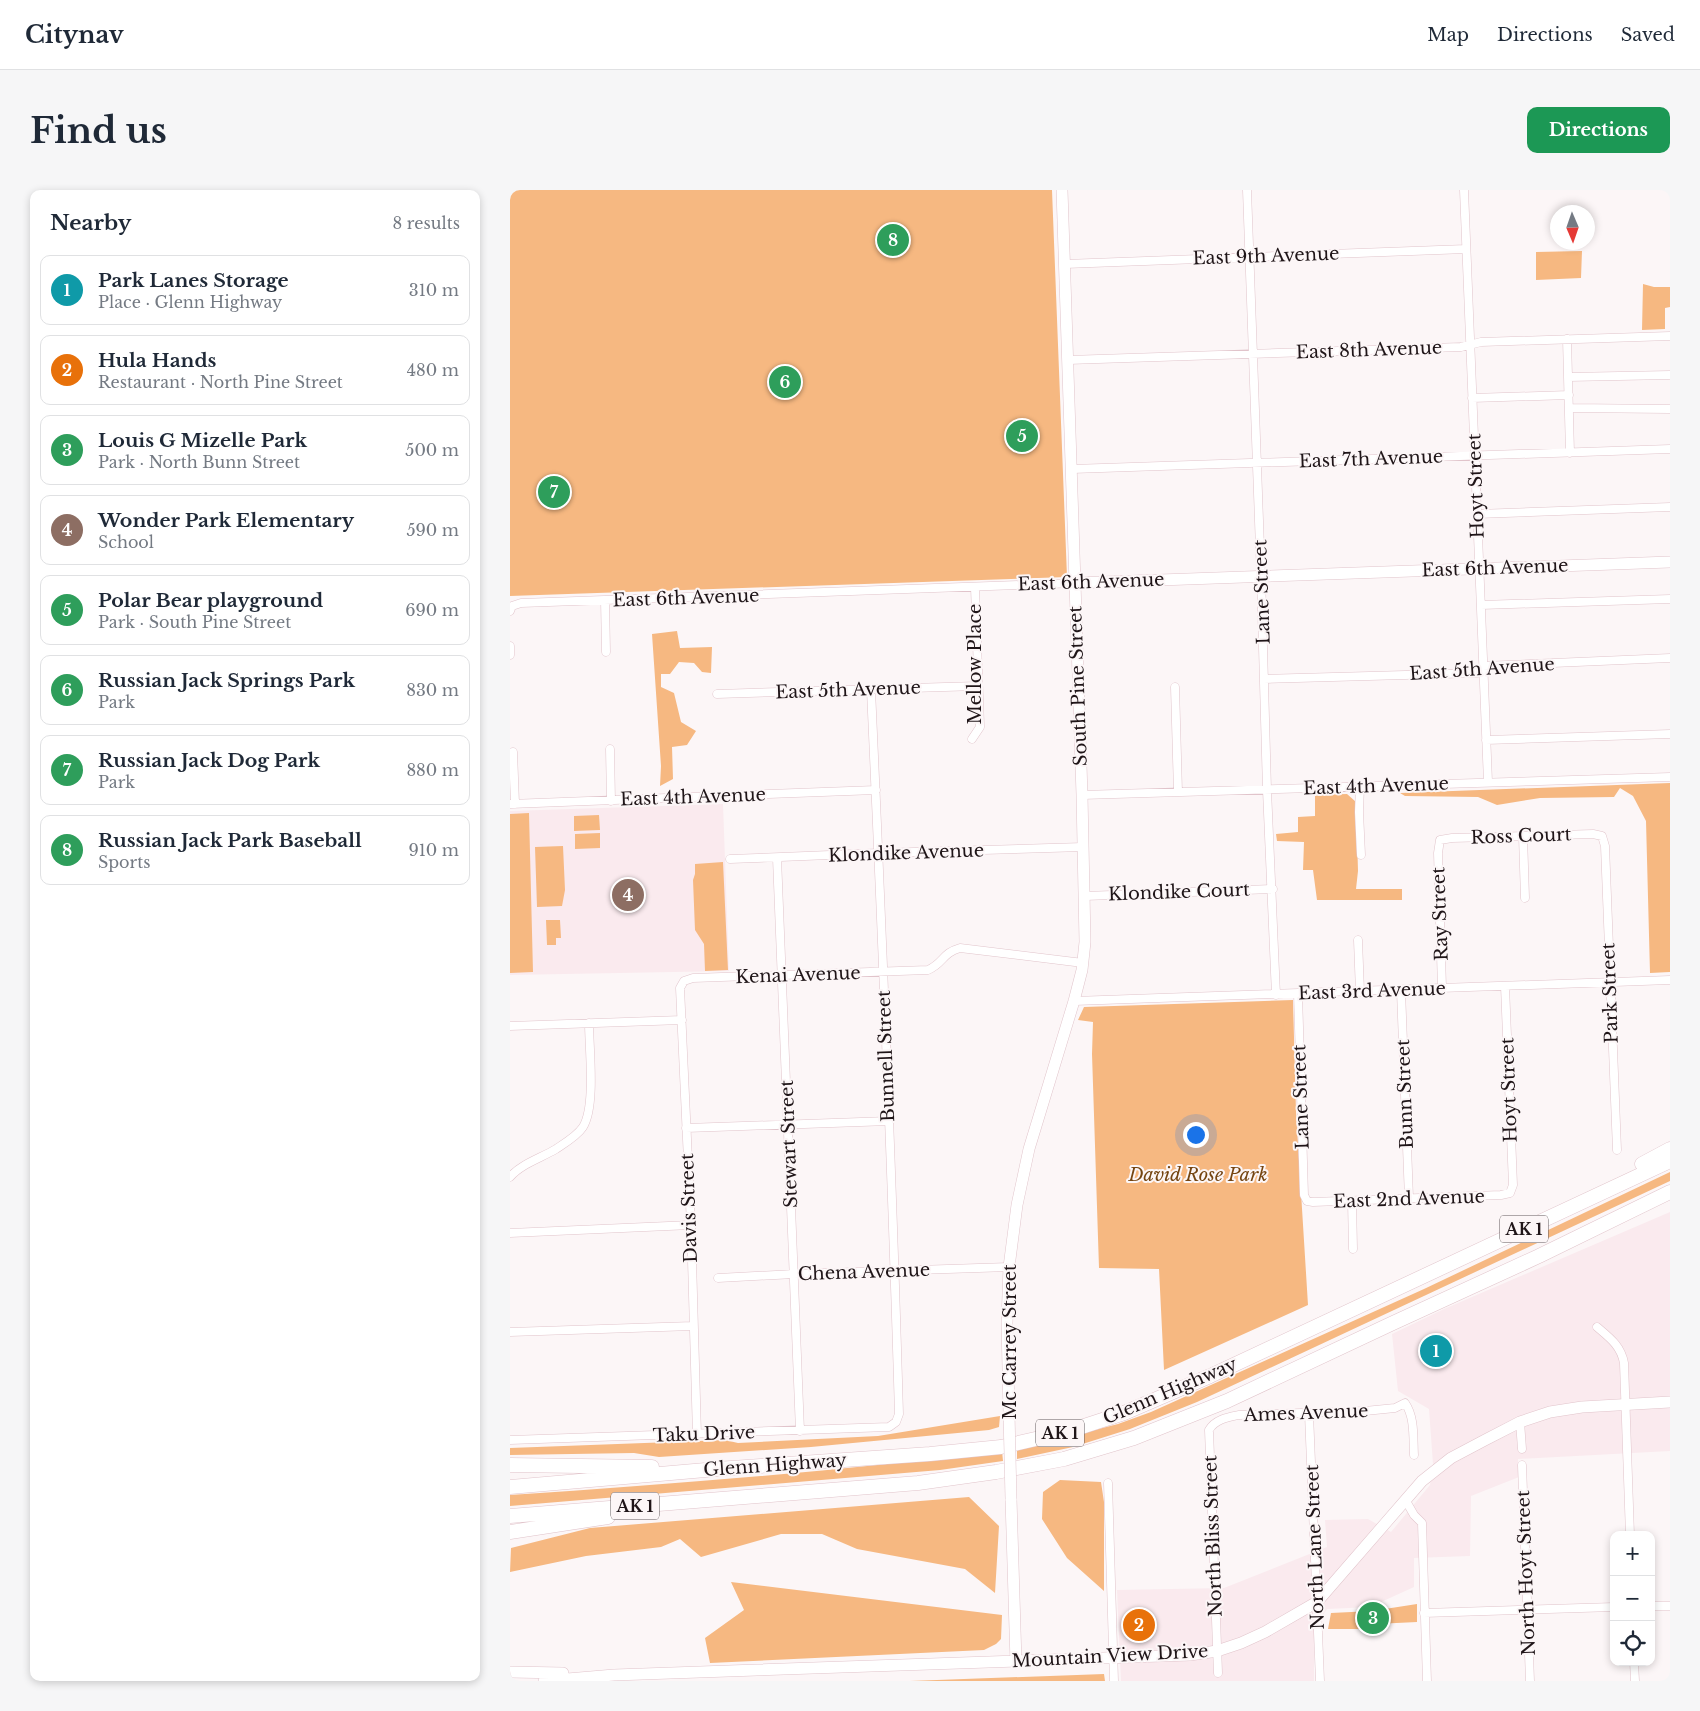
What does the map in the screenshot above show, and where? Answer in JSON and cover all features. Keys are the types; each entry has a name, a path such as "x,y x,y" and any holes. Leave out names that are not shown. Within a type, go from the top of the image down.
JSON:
{"highway":[{"path":"1550,1217 1670,1149"},
{"name":"Glenn Highway","path":"510,1487 718,1469 930,1454 1001,1446 1066,1432 1124,1413 1210,1376 1670,1161"},
{"name":"Glenn Highway","path":"510,1516 918,1483 996,1472 1064,1459 1134,1438 1228,1402 1539,1256 1670,1192"},
{"path":"1539,1256 1670,1199"},
{"path":"510,1466 718,1469"},
{"path":"510,1532 761,1496"}],"street":[{"name":"South Pine Street","path":"1062,190 1085,896 1083,963 1074,1001"},
{"name":"Lane Street","path":"1247,190 1262,576 1267,790 1273,889 1276,995"},
{"name":"Hoyt Street","path":"1464,190 1488,782"},
{"name":"East 9th Avenue","path":"1065,264 1466,249"},
{"name":"East 8th Avenue","path":"1068,360 1461,347 1481,342 1670,336"},
{"path":"1567,339 1570,452"},
{"path":"1568,377 1670,375"},
{"path":"1472,398 1569,395"},
{"path":"1569,408 1670,409"},
{"name":"East 7th Avenue","path":"1072,469 1670,449"},
{"path":"1477,514 1670,507"},
{"name":"East 6th Avenue","path":"511,609 521,603 1670,562"},
{"name":"Mellow Place","path":"972,739 980,727 975,587"},
{"path":"1481,605 1670,599"},
{"path":"605,600 606,652"},
{"path":"510,646 510,655"},
{"name":"East 5th Avenue","path":"1264,679 1477,673 1483,666 1670,658"},
{"name":"East 5th Avenue","path":"717,694 978,686"},
{"path":"1176,687 1178,792"},
{"name":"Bunnell Street","path":"872,690 895,1272 899,1414 896,1422"},
{"path":"1486,740 1670,734"},
{"path":"610,749 611,801"},
{"path":"513,752 513,804"},
{"name":"East 4th Avenue","path":"1082,795 1670,777"},
{"path":"1360,786 1359,812 1362,856"},
{"name":"East 4th Avenue","path":"513,804 876,790"},
{"name":"Ross Court","path":"1440,840 1452,838 1593,834 1602,836"},
{"path":"1523,836 1525,898"},
{"name":"Park Street","path":"1602,836 1605,846 1617,1150"},
{"name":"Ray Street","path":"1440,840 1438,853 1442,988"},
{"name":"Klondike Avenue","path":"730,859 1083,847"},
{"name":"Stewart Street","path":"777,858 800,1431"},
{"name":"Klondike Court","path":"1085,896 1273,889"},
{"path":"1358,940 1360,992"},
{"name":"Kenai Avenue","path":"684,981 693,978 928,970 936,966 949,952 960,948 1083,963"},
{"name":"East 3rd Avenue","path":"1074,1001 1401,991 1670,980"},
{"name":"Davis Street","path":"684,981 680,988 698,1435"},
{"name":"Hoyt Street","path":"1505,986 1512,1185 1510,1192"},
{"name":"Bunn Street","path":"1401,991 1409,1198"},
{"name":"Lane Street","path":"1298,994 1304,1194 1307,1201"},
{"name":"Mc Carrey Street","path":"1016,1662 1007,1323 1009,1267 1017,1205 1029,1149 1074,1001"},
{"path":"510,1026 682,1020"},
{"path":"510,1177 515,1171 572,1137 583,1126 589,1109 589,1023"},
{"path":"686,1128 889,1121"},
{"name":"East 2nd Avenue","path":"1307,1201 1501,1195 1510,1192"},
{"path":"1352,1201 1354,1248"},
{"path":"510,1232 691,1224"},
{"name":"Chena Avenue","path":"718,1278 1009,1267"},
{"path":"510,1332 693,1326"},
{"path":"1598,1327 1612,1340 1623,1355 1630,1531"},
{"name":"Mountain View Drive","path":"510,1672 662,1677 1190,1655 1217,1651 1265,1632 1318,1602 1422,1481 1451,1458 1520,1422 1550,1412 1582,1407 1670,1402"},
{"name":"Ames Avenue","path":"1209,1430 1216,1422 1239,1415 1309,1414 1387,1409 1405,1403 1411,1418 1414,1455"},
{"name":"North Lane Street","path":"1309,1414 1320,1681"},
{"name":"Taku Drive","path":"510,1440 800,1431 889,1426 896,1422"},
{"path":"1520,1422 1522,1449"},
{"name":"North Bliss Street","path":"1209,1430 1218,1673"},
{"name":"North Hoyt Street","path":"1522,1465 1530,1681"},
{"path":"1108,1483 1114,1681"},
{"path":"1406,1501 1414,1515 1422,1523 1426,1681"},
{"path":"1655,1606 1670,1606"},
{"path":"1424,1614 1610,1608"},
{"path":"1634,1666 1635,1681"},
{"name":"Mountain View Drive","path":"544,1681 614,1675"}],"shaded area":[{"path":"723,804 729,971 510,975 510,811"},
{"path":"1670,1212 1670,1451 1518,1459 1519,1477 1471,1496 1470,1556 1414,1558 1414,1587 1370,1607 1327,1609 1314,1628 1314,1681 1121,1681 1117,1590 1224,1588 1327,1547 1325,1520 1368,1519 1391,1532 1430,1485 1433,1464 1429,1409 1398,1391 1392,1334 1444,1309"}],"green space":[{"path":"510,190 1052,190 1067,577 510,596"},
{"path":"1582,251 1581,278 1536,280 1536,252"},
{"path":"1643,284 1654,287 1670,287 1670,307 1665,308 1665,329 1642,330"},
{"path":"677,631 680,648 712,647 711,673 702,672 694,663 679,662 670,674 661,674 661,687 674,693 681,722 696,731 687,745 672,747 673,779 660,786 661,766 652,634"},
{"path":"1670,783 1670,972 1650,973 1646,821 1633,796 1620,788 1614,797 1540,798 1497,805 1478,797 1405,796 1400,793"},
{"path":"1347,794 1356,802 1358,871 1356,889 1402,889 1402,900 1317,900 1313,870 1303,870 1304,842 1277,841 1276,834 1298,832 1298,817 1315,816 1315,795"},
{"path":"529,813 533,972 510,973 510,814"},
{"path":"599,815 600,830 574,831 574,816"},
{"path":"600,833 600,848 575,849 575,834"},
{"path":"563,846 565,890 562,906 537,907 535,847"},
{"path":"723,862 728,970 705,971 704,944 695,930 693,880 695,864"},
{"path":"546,920 560,920 561,938 556,938 556,945 547,945"},
{"name":"David Rose Park","path":"1293,1000 1296,1112 1308,1305 1164,1370 1159,1269 1099,1268 1092,1054 1093,1022 1078,1020 1084,1007"},
{"path":"1670,1172 1670,1181 1197,1402 1130,1429 1073,1447 1017,1459 1017,1450 1118,1424 1151,1412 1424,1289"},
{"path":"1000,1416 999,1427 989,1430 811,1447 659,1457 634,1453 510,1455 510,1448 725,1440 738,1443 878,1436"},
{"path":"1002,1451 1003,1461 940,1470 510,1506 510,1495 879,1465"},
{"path":"1060,1480 1101,1482 1104,1502 1104,1591 1067,1558 1042,1519 1043,1492"},
{"path":"969,1497 999,1526 995,1593 965,1569 857,1549 822,1534 781,1534 701,1557 680,1539 661,1547 586,1556 510,1572 511,1548 590,1528"},
{"path":"731,1582 1002,1615 1001,1639 984,1650 710,1663 705,1638 744,1610"},
{"path":"1417,1604 1417,1622 1376,1624 1369,1629 1328,1629 1331,1613 1372,1611"},
{"path":"1104,1674 1105,1681 910,1681"}],"place":[{"name":"Russian Jack Park Baseball","path":"893,240"},
{"name":"Russian Jack Springs Park","path":"785,382"},
{"name":"Polar Bear playground","path":"1022,436"},
{"name":"Russian Jack Dog Park","path":"554,492"},
{"name":"Wonder Park Elementary","path":"628,895"},
{"name":"Park Lanes Storage","path":"1436,1351"},
{"name":"Louis G Mizelle Park","path":"1373,1618"},
{"name":"Hula Hands","path":"1139,1625"}]}
